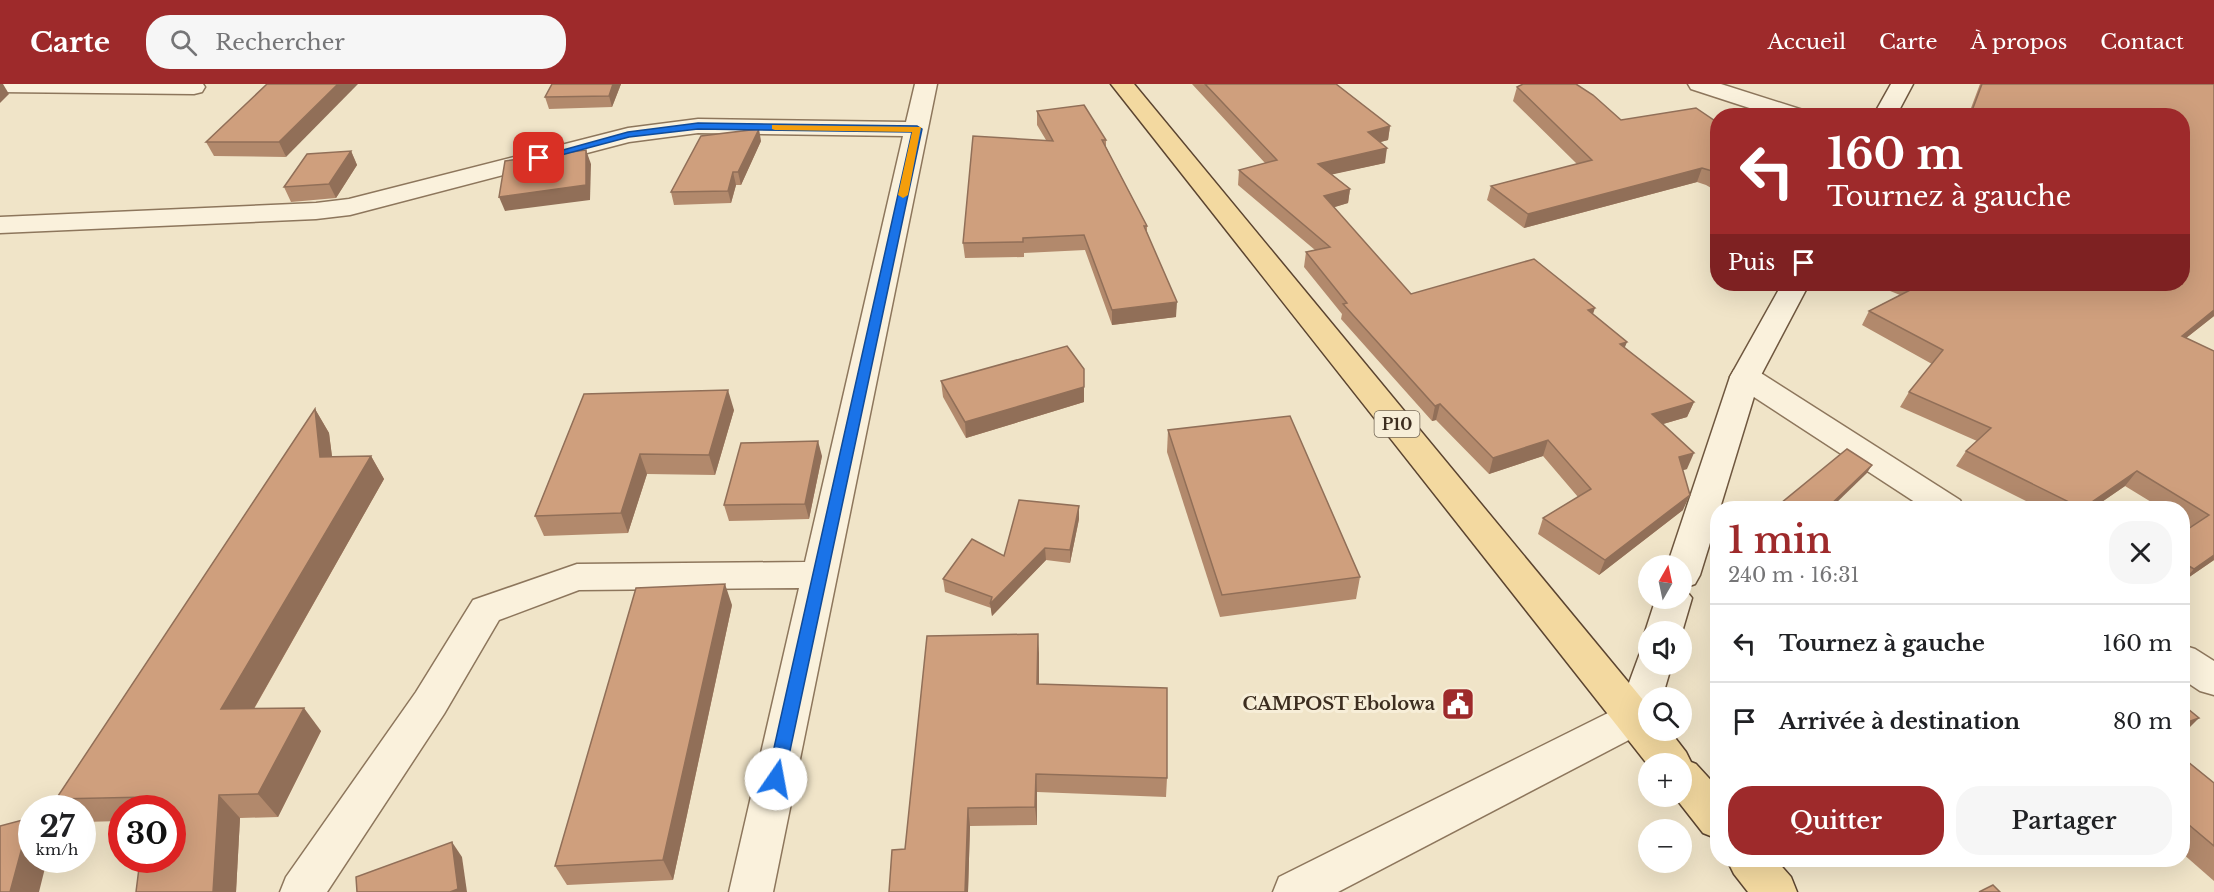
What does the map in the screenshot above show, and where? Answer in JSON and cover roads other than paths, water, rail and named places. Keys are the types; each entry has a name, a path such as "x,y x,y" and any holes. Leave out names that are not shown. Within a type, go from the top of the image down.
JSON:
{"main road":[{"name":"P10","path":"1122,84 1663,753"},
{"path":"1692,788 1710,810"},
{"path":"1755,867 1775,892"}],"street":[{"path":"751,892 926,84"},
{"path":"1699,84 1773,108"},
{"path":"1888,108 1902,84"},
{"path":"0,85 194,87"},
{"path":"0,225 316,211 350,207 628,135 663,129 698,126 917,129"},
{"path":"1688,555 1745,377 1791,291"},
{"path":"1745,377 1937,501"},
{"path":"302,892 430,703 486,610 577,577 820,575"},
{"path":"2190,665 2214,680"},
{"path":"1295,892 1636,718 1650,675"}],"place":[{"name":"CAMPOST Ebolowa","path":"1458,704"}]}
